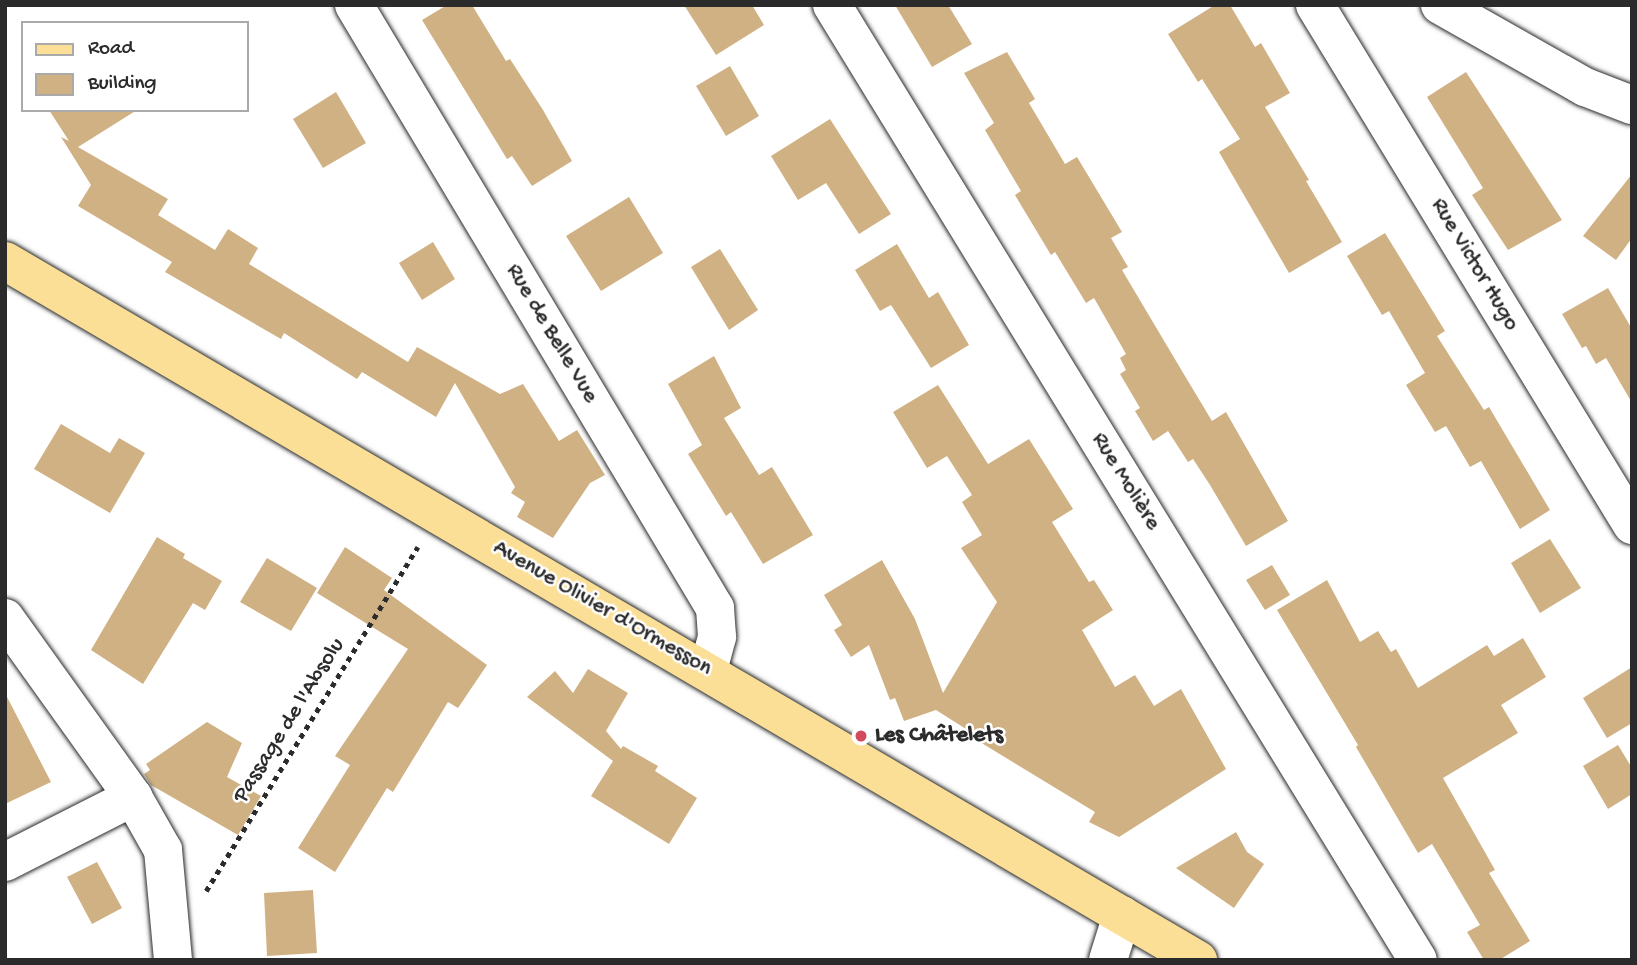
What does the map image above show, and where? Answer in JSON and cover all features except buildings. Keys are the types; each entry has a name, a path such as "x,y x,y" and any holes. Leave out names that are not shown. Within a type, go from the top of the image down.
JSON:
{"main road":[{"name":"Avenue Olivier d'Ormesson","path":"5,261 1198,960"}],"street":[{"name":"Rue de Belle Vue","path":"354,5 715,608 717,637 708,671"},
{"name":"Rue Molière","path":"832,5 1418,960"},
{"name":"Rue Victor Hugo","path":"1315,5 1632,525"},
{"path":"1440,5 1585,86 1632,104"},
{"path":"5,618 133,797 163,850 172,954"},
{"path":"5,862 133,797"},
{"path":"1108,960 1122,915"}],"path":[{"name":"Passage de l'Absolu","path":"172,954 439,513"}],"place":[{"name":"Les Châtelets","path":"861,736"}]}
